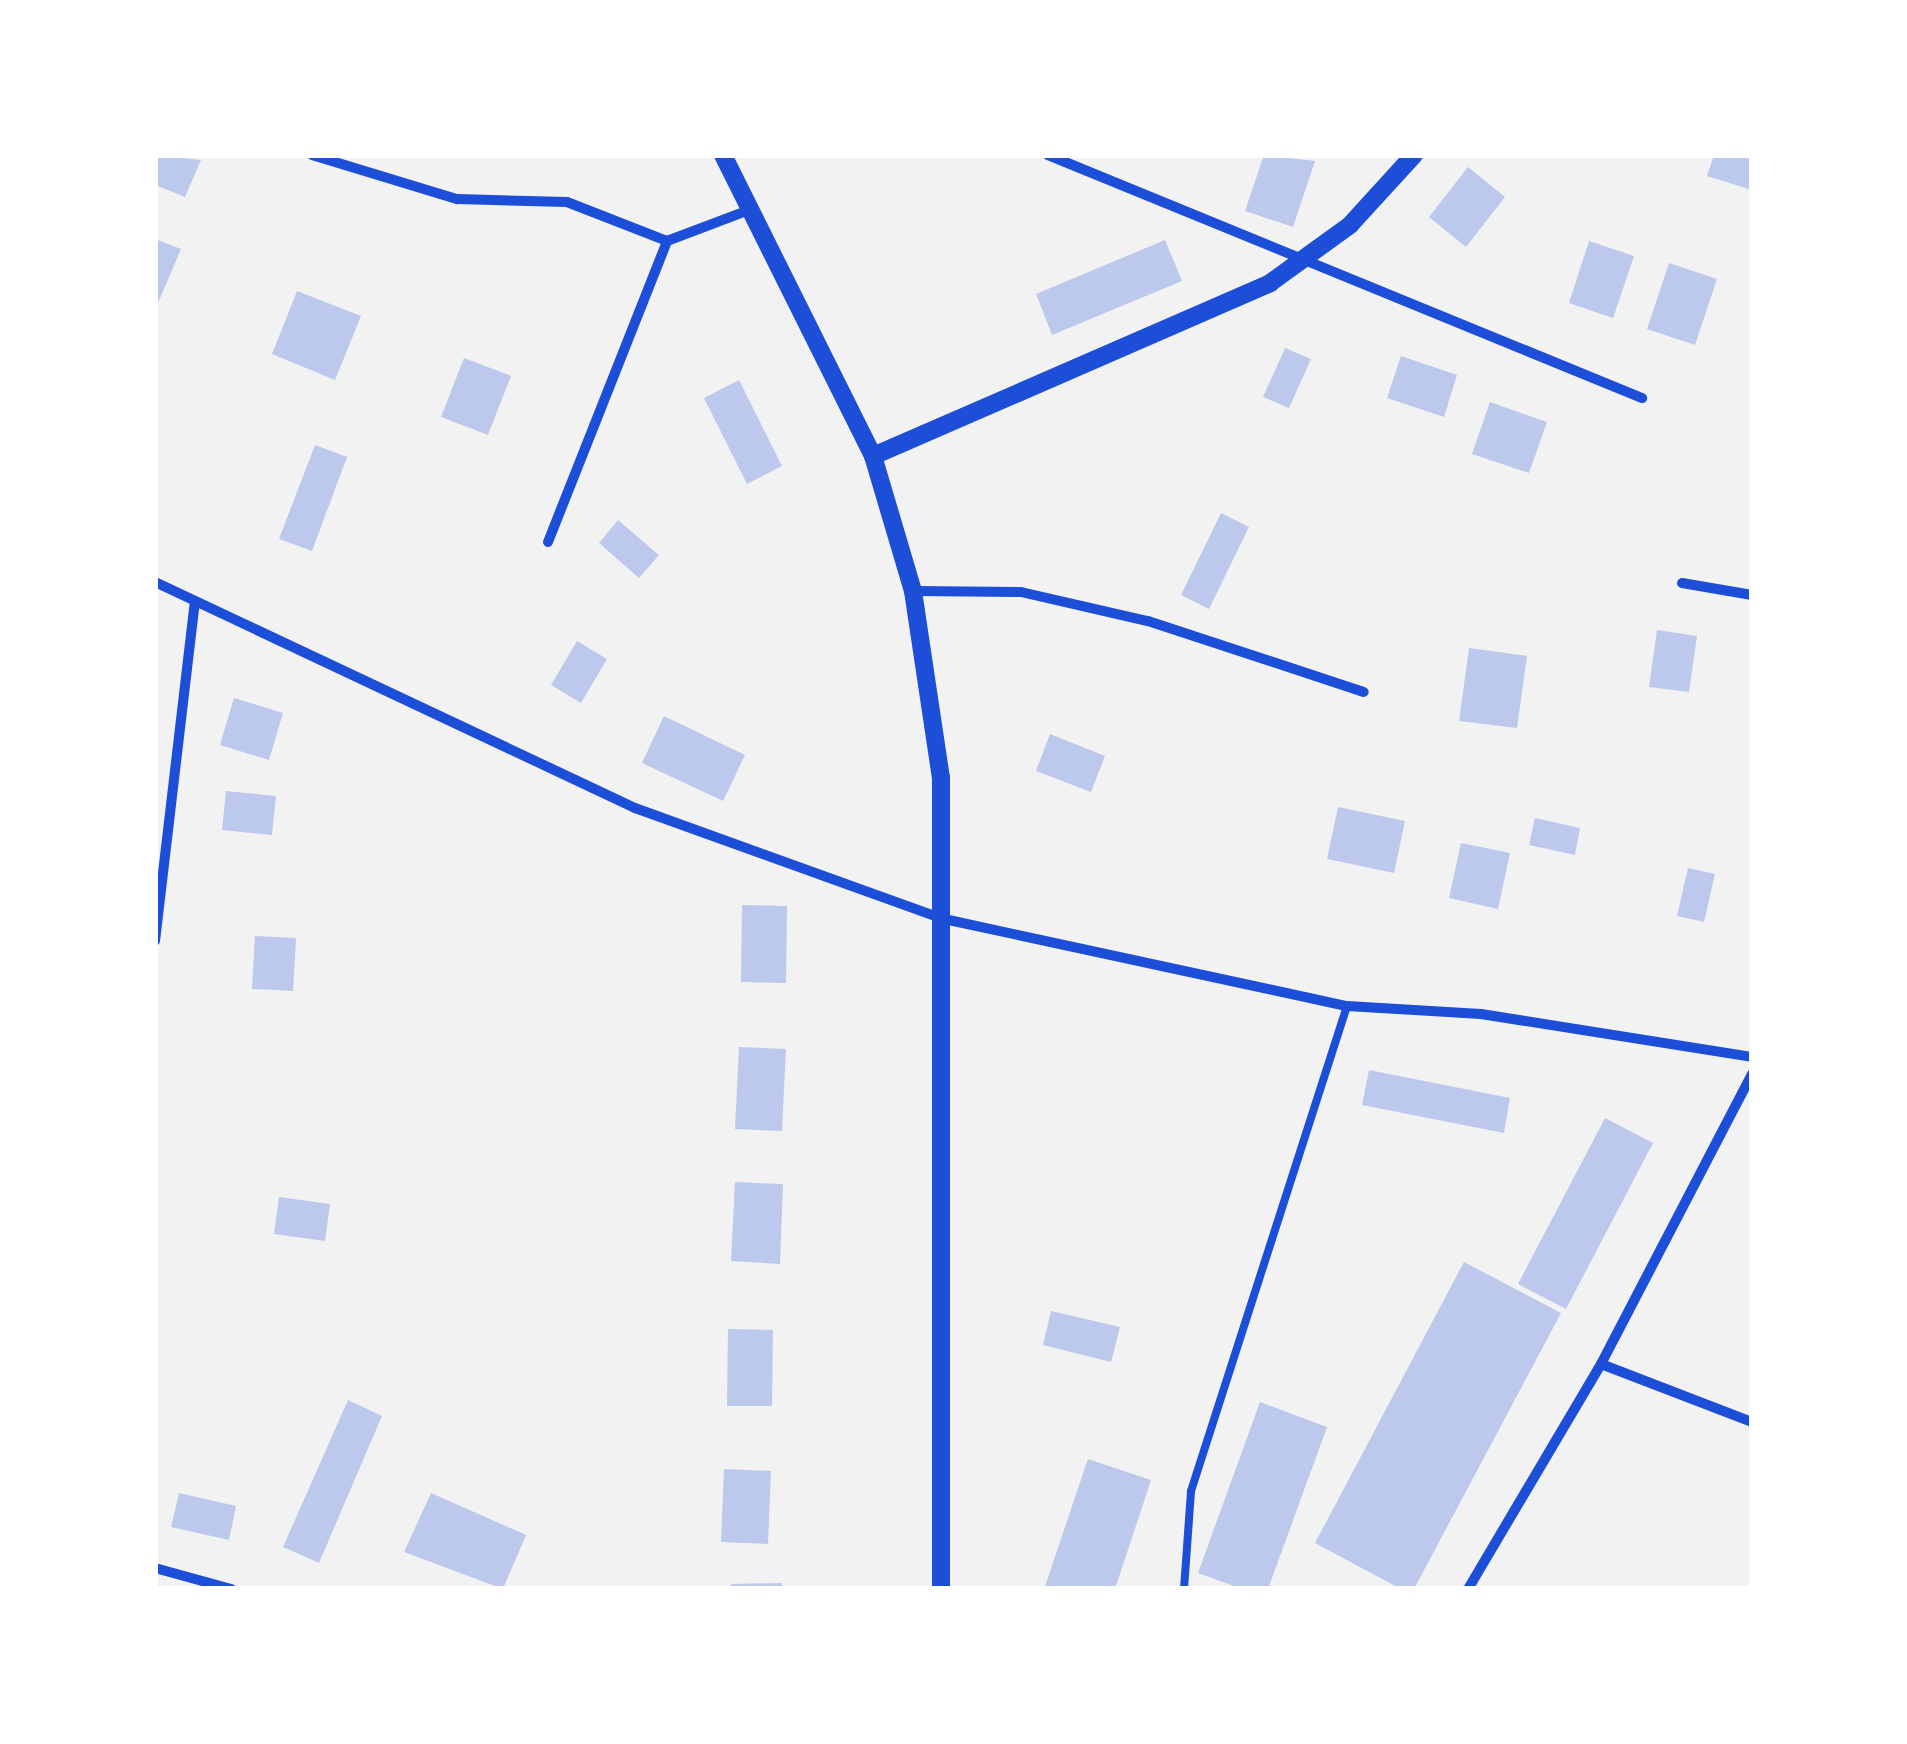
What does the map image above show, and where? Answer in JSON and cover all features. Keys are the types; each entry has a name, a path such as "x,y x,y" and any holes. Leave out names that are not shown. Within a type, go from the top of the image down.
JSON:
{"street":[{"path":"312,155 457,200 567,202 667,241 749,210"},
{"path":"723,155 873,456 913,590 941,778 941,1589"},
{"path":"1048,155 1297,263 1642,398"},
{"path":"873,456 1270,283 1350,225 1414,155"},
{"path":"548,542 667,241"},
{"path":"155,582 635,808 944,919 1346,1006 1481,1014 1752,1057"},
{"path":"1682,584 1752,595"},
{"path":"913,590 1021,592 1148,621 1364,692"},
{"path":"155,942 195,601"},
{"path":"1468,1589 1601,1364 1752,1074"},
{"path":"1601,1364 1752,1422"},
{"path":"155,1568 230,1589"}],"lane":[{"path":"1184,1589 1191,1491 1346,1006"}],"building":[{"path":"155,155 201,160 185,197 155,185"},
{"path":"1264,155 1315,161 1293,227 1245,211"},
{"path":"1714,155 1752,155 1752,190 1707,176"},
{"path":"1468,167 1505,197 1466,247 1429,217"},
{"path":"155,239 181,249 155,310"},
{"path":"1165,240 1182,281 1052,335 1036,294"},
{"path":"1589,241 1634,256 1613,318 1569,303"},
{"path":"1669,263 1717,279 1695,345 1647,329"},
{"path":"297,291 361,316 335,380 272,354"},
{"path":"1285,348 1311,359 1289,408 1263,397"},
{"path":"1401,356 1457,375 1444,417 1387,398"},
{"path":"464,358 511,376 488,435 441,417"},
{"path":"739,380 782,466 747,484 704,398"},
{"path":"1490,402 1547,422 1529,473 1472,454"},
{"path":"315,445 347,457 312,551 279,539"},
{"path":"1221,513 1249,527 1209,609 1181,595"},
{"path":"618,520 659,555 639,578 599,543"},
{"path":"1657,630 1697,636 1689,692 1649,687"},
{"path":"577,641 607,659 581,703 551,685"},
{"path":"1469,648 1527,656 1517,728 1459,721"},
{"path":"234,698 283,713 269,760 220,745"},
{"path":"664,716 745,755 723,801 642,763"},
{"path":"1050,734 1105,756 1091,792 1036,771"},
{"path":"226,791 276,796 272,835 222,830"},
{"path":"1338,807 1405,821 1394,873 1327,859"},
{"path":"1535,818 1580,828 1575,855 1529,845"},
{"path":"1461,843 1510,853 1498,909 1449,898"},
{"path":"1688,868 1715,874 1704,922 1677,916"},
{"path":"742,905 787,906 786,983 741,982"},
{"path":"255,936 296,938 293,991 252,989"},
{"path":"739,1047 786,1049 782,1131 735,1129"},
{"path":"1369,1070 1510,1098 1504,1133 1362,1105"},
{"path":"1605,1118 1653,1143 1566,1309 1518,1284"},
{"path":"735,1182 783,1184 780,1264 731,1261"},
{"path":"279,1197 330,1204 325,1241 274,1234"},
{"path":"1464,1262 1561,1313 1414,1589 1401,1589 1315,1543"},
{"path":"1051,1311 1120,1327 1111,1362 1043,1345"},
{"path":"728,1329 773,1330 772,1406 727,1406"},
{"path":"348,1400 382,1416 319,1563 283,1547"},
{"path":"1260,1402 1327,1427 1268,1589 1242,1589 1198,1573"},
{"path":"1088,1459 1151,1480 1115,1589 1044,1589"},
{"path":"724,1469 771,1471 768,1544 721,1542"},
{"path":"179,1493 236,1506 229,1540 171,1527"},
{"path":"431,1493 526,1535 503,1589 404,1552"},
{"path":"782,1583 782,1589 731,1589 731,1584"}]}
